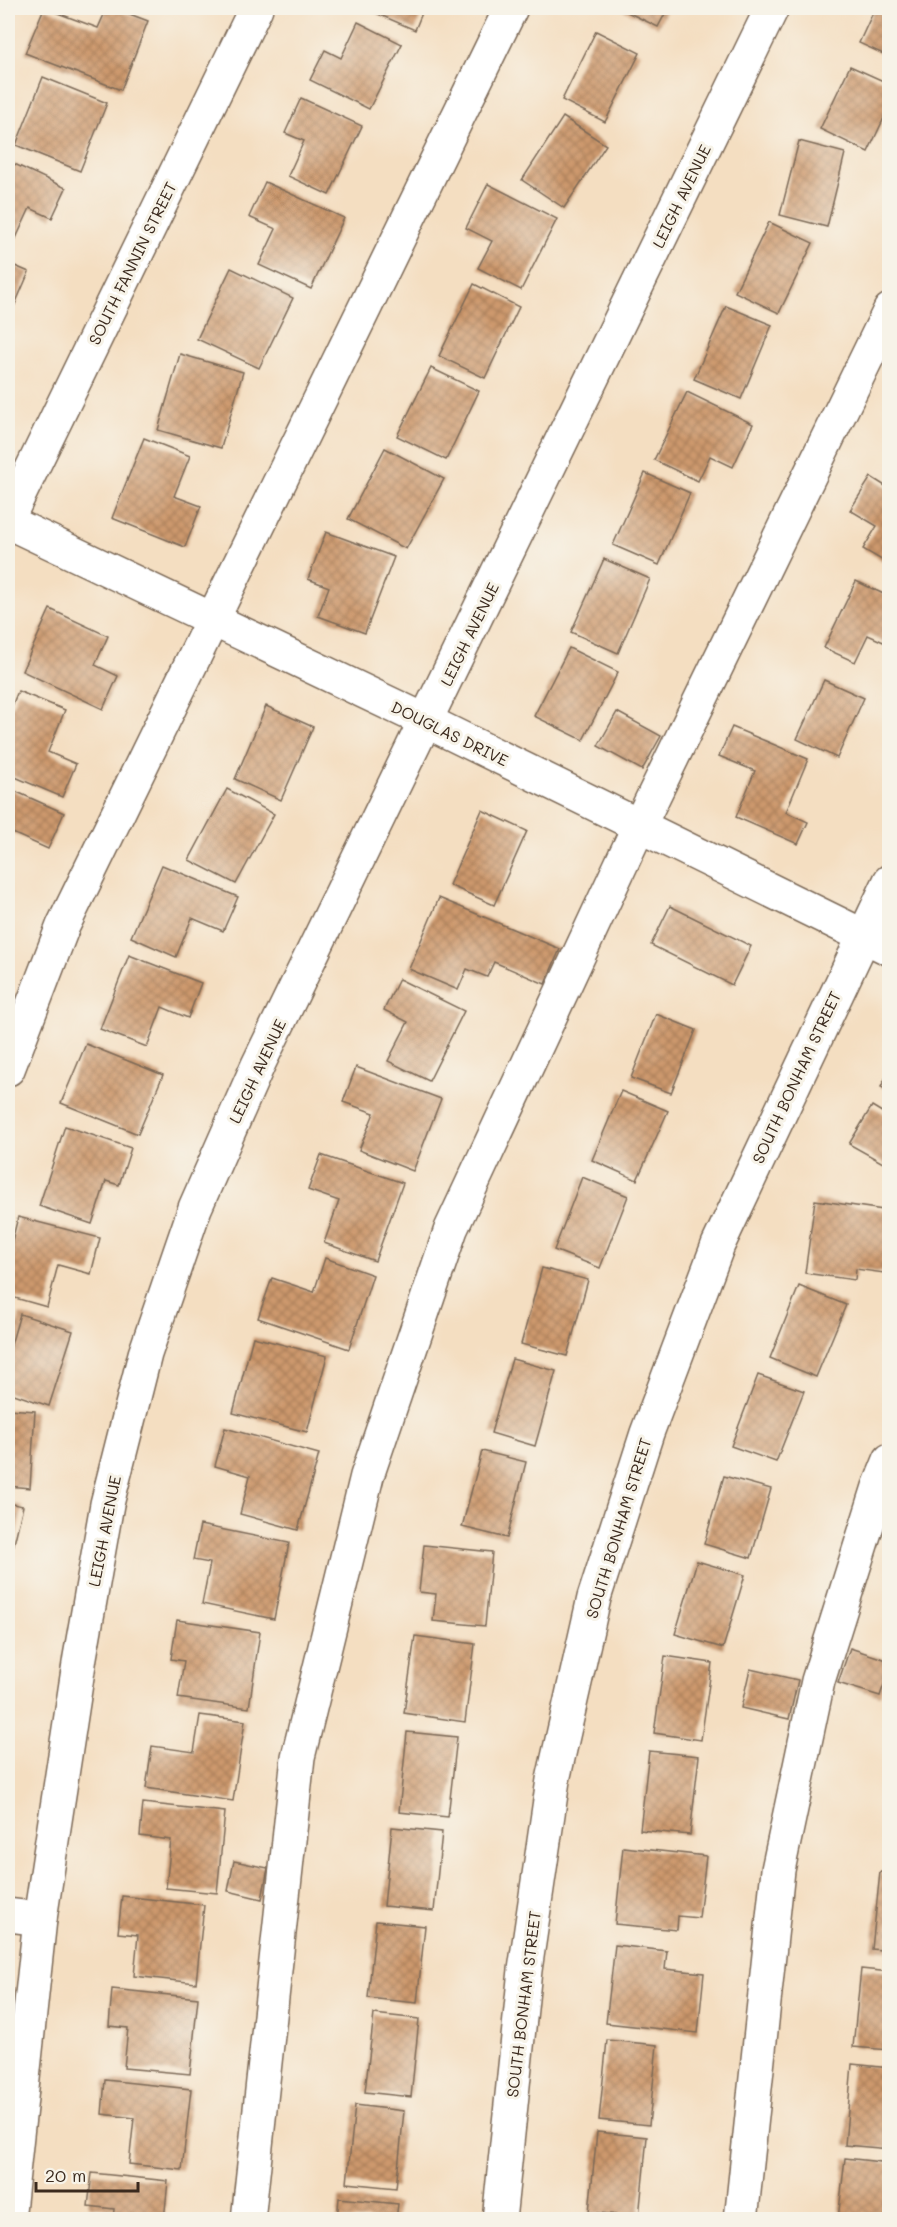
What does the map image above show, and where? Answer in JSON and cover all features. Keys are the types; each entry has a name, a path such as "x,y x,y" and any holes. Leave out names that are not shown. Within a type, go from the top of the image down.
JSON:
{"street":[{"name":"SOUTH FANNIN STREET","path":"8,518 255,8"},
{"path":"8,1070 63,926 511,8"},
{"name":"LEIGH AVENUE","path":"8,2220 40,1919 80,1657 107,1504 145,1354 195,1208 258,1065 772,8"},
{"path":"248,2220 298,1756 367,1476 451,1229 639,826 890,310"},
{"name":"DOUGLAS DRIVE","path":"8,522 426,721 876,942"},
{"name":"SOUTH BONHAM STREET","path":"499,2220 525,1970 553,1780 594,1598 647,1433 718,1245 876,942 890,881"},
{"path":"741,2220 778,1870 818,1681 879,1487 890,1460"},
{"path":"8,1916 40,1919"}],"building":[{"path":"44,8 98,28 107,8 114,8 148,21 121,90 25,53"},
{"path":"373,8 424,8 415,30 371,11"},
{"path":"619,8 668,8 658,27"},
{"path":"875,8 890,8 890,57 859,43"},
{"path":"358,22 402,44 369,109 310,80 325,50 341,58"},
{"path":"596,31 640,53 605,122 562,100"},
{"path":"850,66 890,84 890,105 868,152 820,129"},
{"path":"43,77 107,103 80,171 16,145"},
{"path":"301,98 362,126 329,195 288,176 304,141 285,133"},
{"path":"563,117 606,145 564,208 522,180"},
{"path":"799,141 845,153 827,227 780,215"},
{"path":"8,161 66,188 52,218 30,208 11,249 8,247"},
{"path":"265,182 344,218 311,289 259,265 276,229 249,217"},
{"path":"488,184 557,219 521,290 478,268 492,241 466,228"},
{"path":"769,222 813,243 779,313 735,292"},
{"path":"8,263 29,272 13,309 8,307"},
{"path":"231,268 293,298 259,368 197,339"},
{"path":"474,284 519,307 485,378 439,356"},
{"path":"726,306 772,325 741,399 694,379"},
{"path":"180,354 243,372 221,448 158,430"},
{"path":"431,368 479,391 446,460 397,436"},
{"path":"687,392 753,424 733,467 710,456 698,481 654,460"},
{"path":"144,438 190,456 174,496 201,506 185,547 112,518"},
{"path":"385,448 444,479 406,549 348,519"},
{"path":"645,473 690,493 659,565 613,545"},
{"path":"871,477 890,489 890,565 863,549 877,526 850,510"},
{"path":"326,532 394,557 365,633 318,616 329,587 308,579"},
{"path":"604,559 650,579 618,653 571,632"},
{"path":"856,581 890,597 890,645 868,635 855,662 824,648"},
{"path":"50,609 108,636 95,665 118,676 103,709 22,671"},
{"path":"569,648 618,672 583,740 534,716"},
{"path":"824,680 864,698 837,758 797,739"},
{"path":"18,691 65,710 48,752 76,764 62,797 8,774 8,716"},
{"path":"266,706 313,727 281,800 235,779"},
{"path":"617,712 661,736 642,770 598,746"},
{"path":"732,727 808,759 786,812 808,822 798,844 736,817 755,771 719,756"},
{"path":"8,788 64,813 48,849 8,831"},
{"path":"227,789 274,814 236,884 189,860"},
{"path":"482,810 527,831 494,905 449,885"},
{"path":"162,865 238,897 223,931 192,918 176,957 131,937"},
{"path":"439,898 560,949 545,984 494,962 487,977 467,969 458,990 409,969"},
{"path":"670,906 751,946 732,985 651,945"},
{"path":"129,955 201,983 188,1018 162,1007 147,1047 100,1029"},
{"path":"399,979 464,1011 429,1081 388,1061 408,1022 384,1010"},
{"path":"656,1014 696,1030 671,1093 631,1078"},
{"path":"86,1044 163,1075 138,1134 61,1103"},
{"path":"356,1067 441,1099 413,1171 359,1150 374,1113 343,1102"},
{"path":"890,1069 890,1091 881,1087"},
{"path":"621,1091 668,1111 637,1180 592,1160"},
{"path":"872,1106 890,1117 890,1167 849,1144"},
{"path":"65,1126 131,1148 119,1185 106,1181 92,1224 39,1206"},
{"path":"321,1155 403,1183 375,1261 324,1243 339,1201 308,1190"},
{"path":"582,1177 628,1196 600,1268 554,1250"},
{"path":"815,1200 890,1211 890,1236 884,1273 856,1269 855,1280 805,1273"},
{"path":"18,1217 100,1238 91,1274 58,1265 47,1307 8,1296 8,1257"},
{"path":"325,1258 373,1275 349,1349 258,1318 272,1278 314,1292"},
{"path":"542,1268 588,1280 567,1356 521,1344"},
{"path":"799,1286 846,1305 816,1377 770,1358"},
{"path":"20,1314 73,1331 49,1406 8,1392 8,1355"},
{"path":"253,1337 327,1356 307,1432 233,1413"},
{"path":"512,1359 556,1371 535,1446 491,1433"},
{"path":"758,1375 804,1391 776,1462 731,1446"},
{"path":"8,1409 35,1411 30,1488 8,1486"},
{"path":"225,1428 319,1454 298,1530 240,1514 250,1476 215,1466"},
{"path":"482,1451 526,1462 507,1538 462,1527"},
{"path":"724,1476 771,1489 751,1558 704,1544"},
{"path":"8,1503 23,1506 13,1548 8,1547"},
{"path":"200,1525 289,1543 274,1619 202,1604 210,1563 193,1560"},
{"path":"424,1545 492,1552 485,1626 433,1621 436,1594 419,1592"},
{"path":"697,1561 745,1575 723,1648 675,1634"},
{"path":"177,1620 260,1632 249,1708 178,1698 184,1661 171,1659"},
{"path":"415,1636 475,1644 465,1722 404,1713"},
{"path":"850,1648 890,1661 880,1696 838,1683"},
{"path":"665,1656 712,1663 701,1740 654,1733"},
{"path":"750,1669 798,1680 789,1719 741,1708"},
{"path":"200,1715 245,1721 233,1801 146,1788 152,1746 194,1752"},
{"path":"407,1732 457,1737 448,1817 399,1812"},
{"path":"649,1751 699,1756 690,1835 640,1830"},
{"path":"143,1803 225,1812 217,1893 166,1888 171,1840 140,1836"},
{"path":"392,1827 442,1832 434,1911 384,1906"},
{"path":"623,1847 706,1856 699,1918 678,1916 677,1930 615,1924"},
{"path":"234,1861 268,1868 262,1899 228,1891"},
{"path":"880,1872 890,1873 890,1951 872,1949"},
{"path":"122,1896 204,1905 196,1983 134,1976 138,1935 118,1933"},
{"path":"376,1921 425,1926 417,2003 368,1998"},
{"path":"615,1945 667,1951 665,1969 704,1973 698,2033 606,2023"},
{"path":"861,1969 890,1972 890,2050 853,2047"},
{"path":"112,1989 198,1998 190,2074 124,2068 128,2028 109,2026"},
{"path":"374,2014 419,2019 411,2097 365,2092"},
{"path":"607,2040 657,2045 649,2125 599,2120"},
{"path":"852,2064 890,2068 890,2149 845,2145"},
{"path":"105,2080 191,2089 182,2170 129,2164 134,2118 102,2114"},
{"path":"355,2105 404,2111 396,2188 347,2183"},
{"path":"597,2132 647,2137 639,2217 589,2212"},
{"path":"845,2158 890,2163 885,2220 838,2220"},
{"path":"92,2173 168,2181 164,2220 113,2220 114,2209 88,2206"},
{"path":"339,2198 398,2204 396,2220 337,2220"}]}
